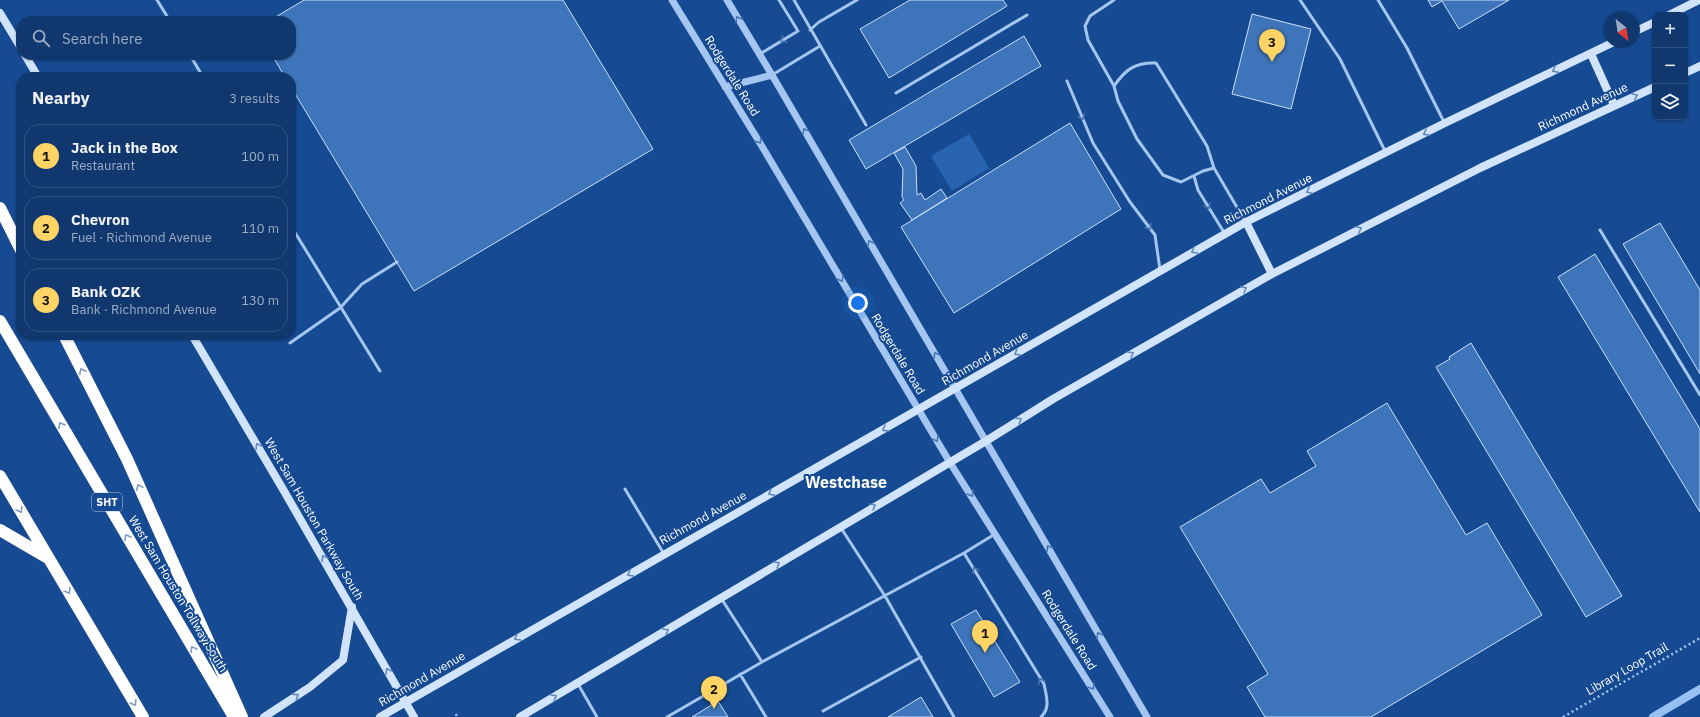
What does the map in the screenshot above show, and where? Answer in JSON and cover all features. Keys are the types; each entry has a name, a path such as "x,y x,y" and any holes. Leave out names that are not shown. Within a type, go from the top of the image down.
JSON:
{"highway":[{"path":"0,208 16,240"},
{"name":"West Sam Houston Tollway South","path":"0,320 218,680 234,717"},
{"path":"66,340 126,459 218,680 242,717"},
{"path":"0,476 143,717"},
{"path":"0,530 48,558"}],"main road":[{"path":"1675,12 1699,0"},
{"path":"0,13 16,40"},
{"path":"1640,29 1652,23"},
{"name":"Richmond Avenue","path":"380,717 1246,222 1445,123 1604,47"},
{"path":"1591,54 1614,105"},
{"path":"28,60 35,72"},
{"path":"1688,72 1700,66"},
{"name":"Richmond Avenue","path":"520,717 578,684 720,597 986,440 1052,399 1272,274 1480,168 1652,88"},
{"path":"1246,222 1272,274"},
{"name":"West Sam Houston Parkway South","path":"195,340 352,607 414,717"},
{"path":"264,717 310,687 343,660 352,607"}],"street":[{"name":"Rodgerdale Road","path":"672,0 763,148 950,461 1110,717"},
{"name":"Rodgerdale Road","path":"727,0 1147,717"},
{"path":"725,87 772,75"}],"lane":[{"path":"157,0 167,16"},
{"path":"759,55 798,31 780,0"},
{"path":"794,0 866,125"},
{"path":"810,30 819,22 856,0"},
{"path":"1114,0 1090,16 1085,26 1088,40 1114,86 1118,102 1137,138 1163,175 1181,182 1203,171 1214,168"},
{"path":"1300,0 1340,59 1386,152"},
{"path":"1378,0 1407,48 1445,123"},
{"path":"896,93 1027,15"},
{"path":"772,75 820,46"},
{"path":"193,60 200,72"},
{"path":"1114,86 1122,74 1128,69 1147,62 1156,63 1207,146 1214,168 1246,222"},
{"path":"1067,81 1093,143 1130,202 1155,235 1160,272"},
{"path":"1194,176 1198,190 1225,234"},
{"path":"1600,230 1700,395"},
{"path":"296,234 380,371"},
{"path":"296,340 340,308 362,284 397,262"},
{"path":"290,344 296,340"},
{"path":"624,489 664,554"},
{"path":"840,526 885,596 954,717"},
{"path":"668,717 740,674 885,596 996,533"},
{"path":"964,552 1044,684 1048,701 1044,714 1041,717"},
{"path":"720,597 762,662"},
{"path":"823,711 921,657"},
{"path":"740,674 766,717"},
{"path":"578,684 597,717"}],"path":[{"name":"Library Loop Trail","path":"1563,717 1700,638"}],"shaded area":[{"path":"969,134 989,168 952,191 931,156"}],"building":[{"path":"304,0 563,0 653,149 414,291 296,95 296,72 282,72 275,60 296,60 296,16 277,16"},
{"path":"910,0 1003,0 1007,6 889,78 860,29"},
{"path":"1428,0 1509,0 1459,29 1442,1 1432,7"},
{"path":"1252,14 1311,29 1291,109 1232,94"},
{"path":"1024,36 1041,66 866,169 849,140"},
{"path":"1070,123 1121,209 954,313 901,227"},
{"path":"905,147 916,166 917,195 921,193 925,200 941,189 947,198 912,220 900,203 904,200 902,197 903,169 894,153"},
{"path":"1660,223 1700,290 1700,374 1623,244"},
{"path":"1595,254 1700,429 1700,512 1558,277"},
{"path":"1471,343 1622,596 1586,617 1436,367 1450,359 1449,357"},
{"path":"1387,403 1466,535 1487,523 1542,615 1371,717 1265,717 1247,687 1268,674 1180,527 1261,479 1270,493 1316,466 1307,451"},
{"path":"976,610 1020,682 994,697 951,624"},
{"path":"921,697 933,717 888,717"},
{"path":"718,701 728,717 692,717"}],"waterway":[{"path":"1653,717 1700,689"}],"place":[{"name":"Bank OZK","path":"1272,62"},
{"name":"Jack in the Box","path":"985,653"},
{"name":"Chevron","path":"714,709"}],"district":[{"name":"Westchase","path":"846,482"}]}
